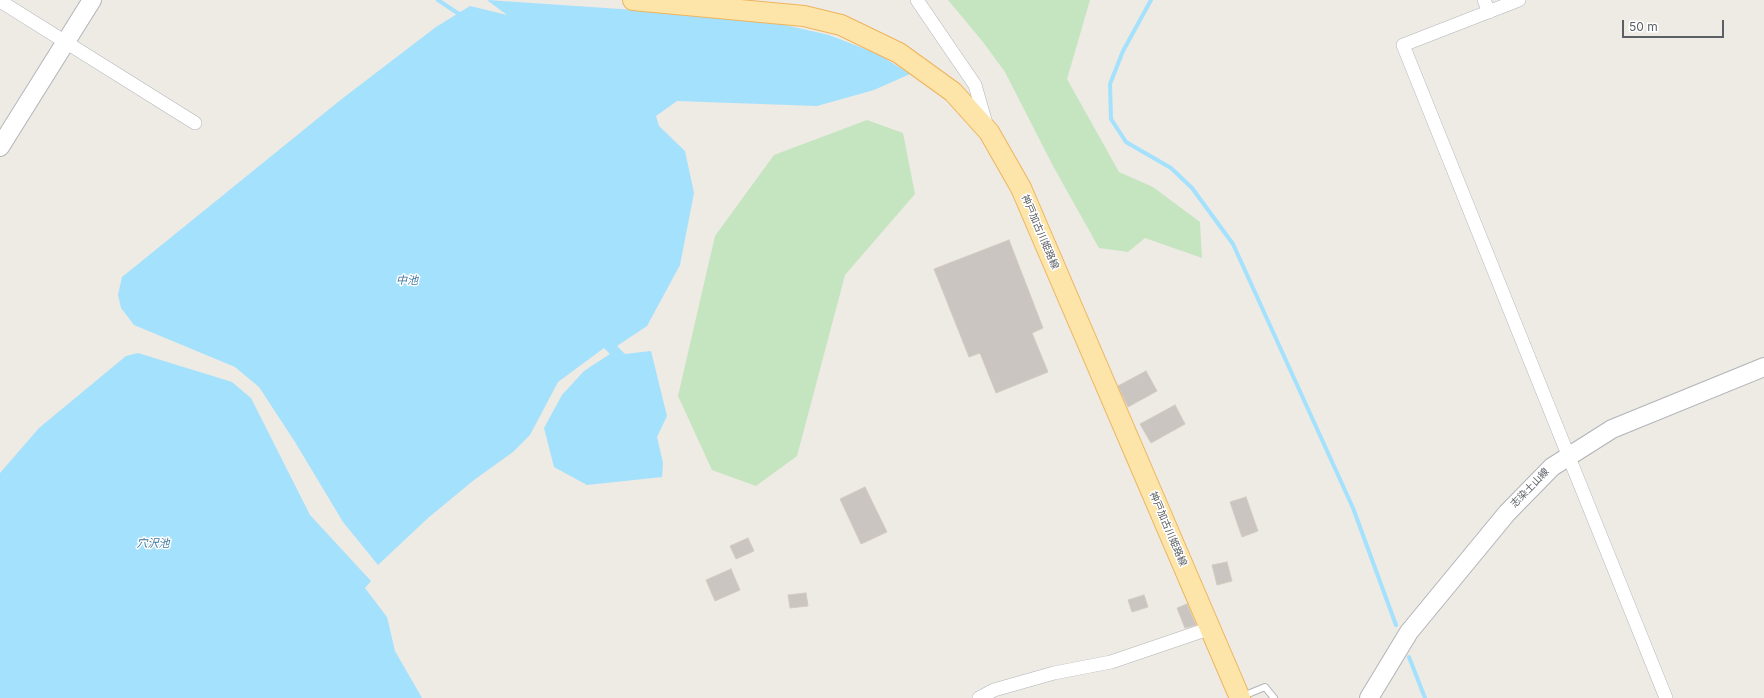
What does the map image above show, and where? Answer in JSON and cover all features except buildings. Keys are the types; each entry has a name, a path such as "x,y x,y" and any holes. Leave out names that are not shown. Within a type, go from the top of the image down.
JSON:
{"main road":[{"path":"0,147 92,0"},
{"name":"神戸加古川姫路線","path":"632,0 804,16 841,24 899,53 953,92 989,132 1021,188 1240,698"},
{"name":"志染土山線","path":"1369,698 1409,632 1507,513 1552,467 1612,429 1764,367"}],"street":[{"path":"918,0 975,85 989,132"},
{"path":"1484,0 1489,12"},
{"path":"1519,0 1403,45 1666,698"},
{"path":"0,1 195,123"},
{"path":"978,698 994,690 1054,673 1111,662 1211,628"}],"lane":[{"path":"1240,698 1265,687 1274,698"}],"green space":[{"path":"948,0 1090,0 1067,79 1119,172 1153,187 1200,222 1202,258 1145,238 1128,252 1099,248 1053,166 1005,72 983,42"},
{"path":"867,120 903,133 915,194 845,275 797,456 756,486 712,470 678,396 715,236 774,155"}],"water":[{"name":"中池","path":"487,0 754,18 829,35 878,54 910,74 874,90 817,106 677,101 656,116 659,126 685,151 694,193 680,265 647,326 617,346 625,354 651,351 667,416 657,437 663,463 662,477 587,485 554,467 544,428 562,395 584,371 610,354 604,348 558,382 530,435 513,452 474,480 428,518 378,565 343,522 295,442 259,387 235,367 134,325 121,308 118,295 122,277 343,98 436,27 470,6 507,15"},
{"name":"穴沢池","path":"138,353 232,382 251,398 310,515 371,581 365,588 387,617 395,651 422,698 0,698 0,473 39,428 126,356"}],"waterway":[{"path":"438,0 462,16"},
{"path":"1151,0 1123,51 1110,84 1111,119 1126,142 1171,168 1192,188 1233,244 1353,508 1396,625"},
{"path":"1409,657 1425,698"}]}
